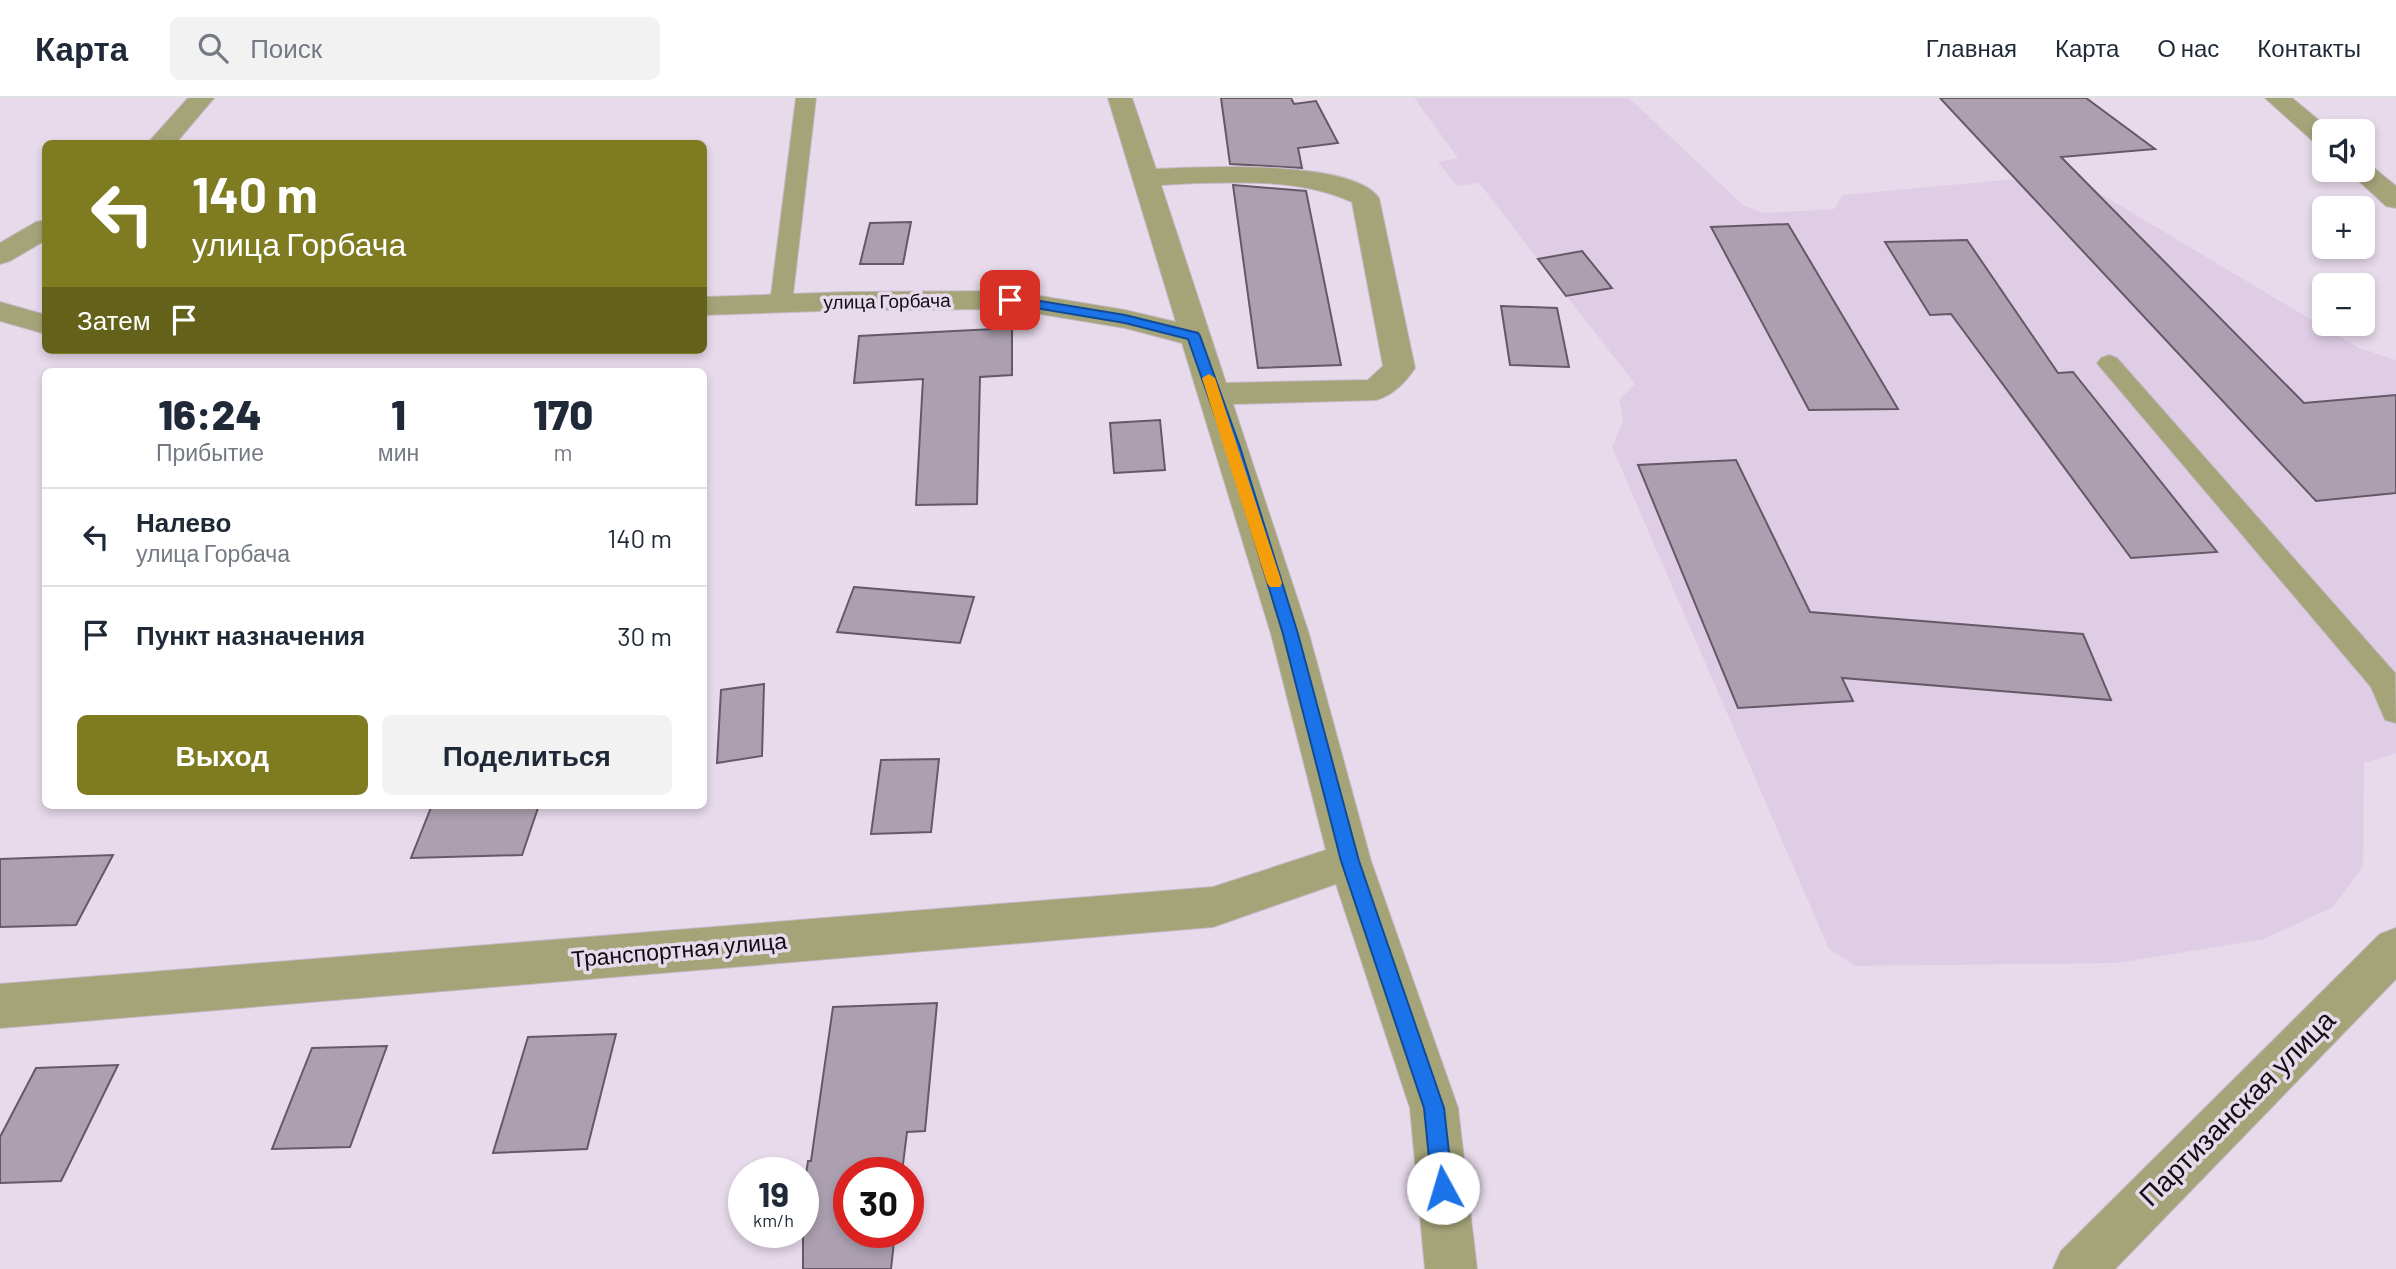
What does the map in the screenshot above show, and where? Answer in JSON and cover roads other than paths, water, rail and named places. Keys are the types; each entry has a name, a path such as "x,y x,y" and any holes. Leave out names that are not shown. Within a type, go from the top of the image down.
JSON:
{"street":[{"path":"164,140 202,98"},
{"path":"1120,98 1290,634 1350,861 1434,1108 1451,1269"},
{"path":"2277,98 2312,128"},
{"path":"1145,177 1272,175 1350,188 1365,198 1399,368 1376,390 1214,394"},
{"path":"2374,182 2396,200"},
{"path":"0,255 42,230"},
{"name":"улица Горбача","path":"707,306 1010,300 1125,319 1194,336"},
{"path":"0,312 42,324"},
{"name":"Транспортная улица","path":"0,1006 1213,907 1350,861"},
{"name":"Партизанская улица","path":"2079,1269 2396,948"}],"lane":[{"path":"782,303 806,98"},
{"path":"2109,363 2384,681 2396,711"}]}
